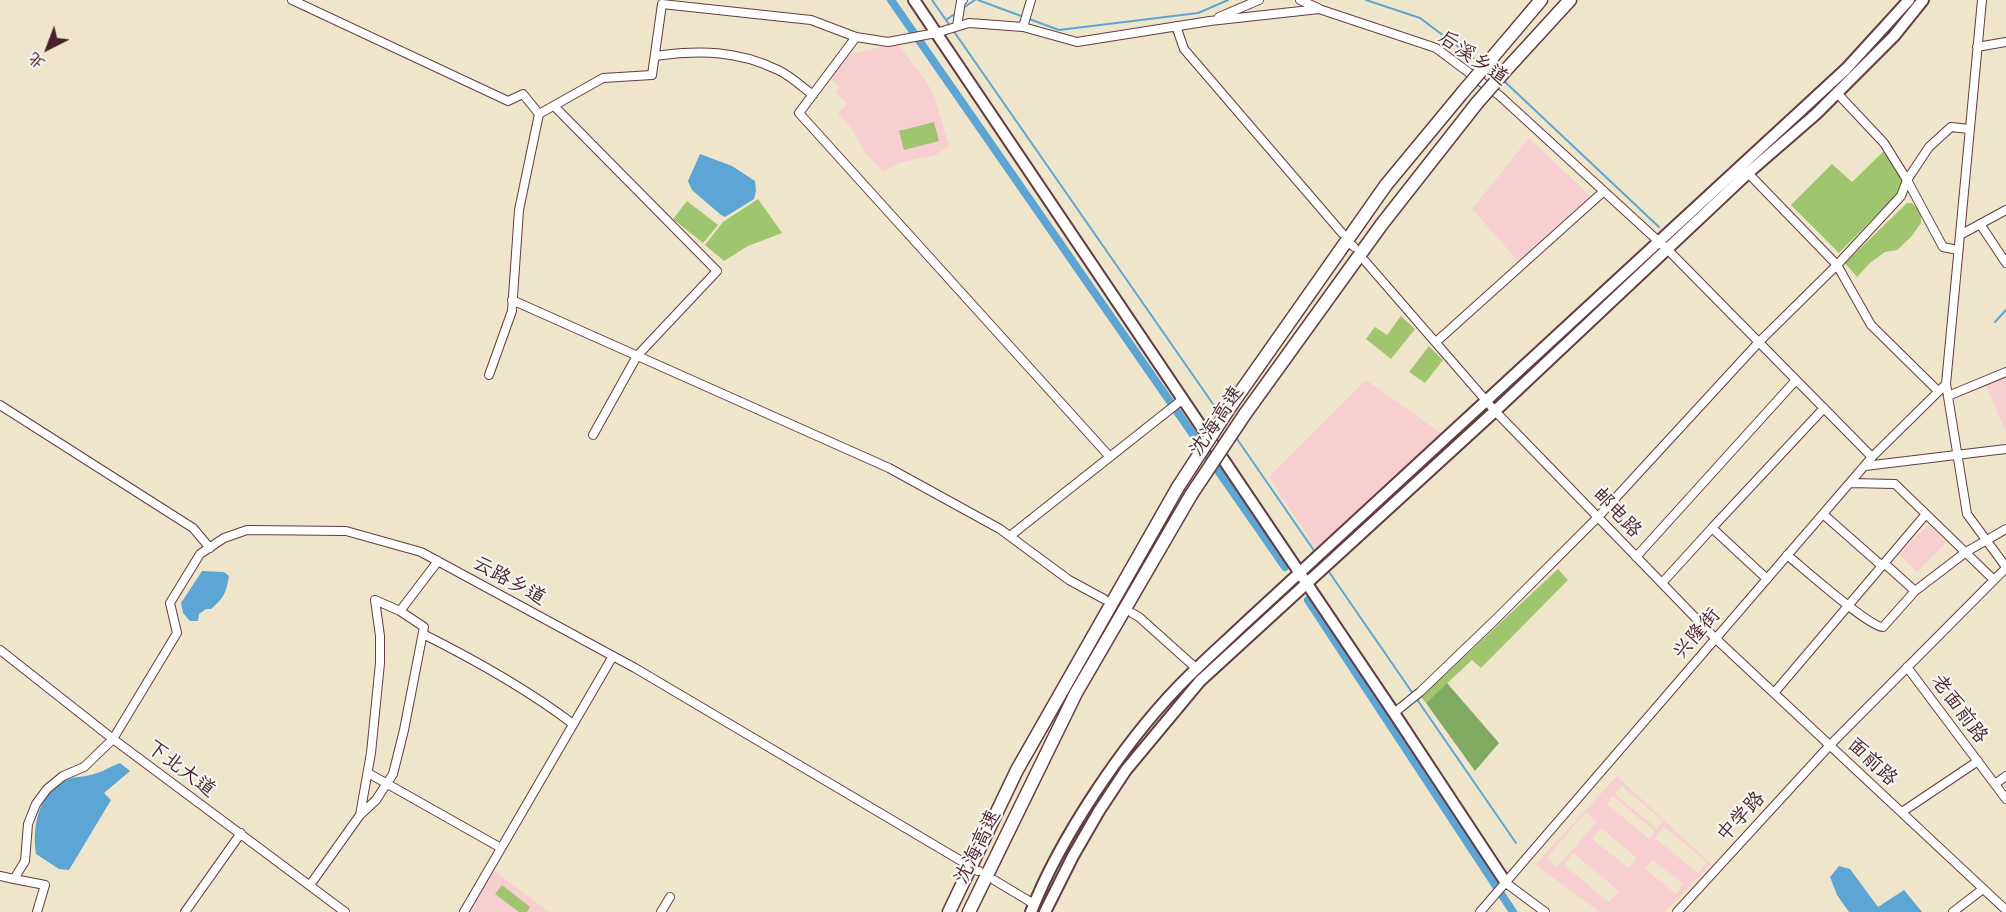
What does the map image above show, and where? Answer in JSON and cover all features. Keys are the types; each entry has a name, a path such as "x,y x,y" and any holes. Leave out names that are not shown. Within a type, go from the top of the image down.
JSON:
{"highway":[{"name":"沈海高速","path":"949,912 1017,770 1178,487 1232,404 1386,184 1541,0"},
{"name":"沈海高速","path":"969,912 1076,693 1191,495 1245,414 1382,224 1477,104 1570,0"}],"main road":[{"path":"914,0 939,32 1506,882"},
{"path":"1033,908 1086,807 1151,718 1197,669 1494,411 1846,69 1909,0"},
{"path":"1322,561 1486,402 1837,93 1894,36 1923,0"},
{"path":"1045,912 1099,811 1144,747 1200,681 1303,578"}],"street":[{"path":"292,0 508,101 523,94 539,114"},
{"path":"1025,21 1031,0"},
{"path":"1210,21 1259,0"},
{"path":"1300,0 1319,9"},
{"path":"1982,0 1946,384 1967,514 2006,568"},
{"name":"后溪乡道","path":"655,56 662,4 811,20 856,37 888,42 939,32 969,23 1025,21 1077,42 1210,21 1319,9 1436,48 1500,96 1664,246 1872,457"},
{"path":"957,26 961,7"},
{"path":"1176,26 1184,49 1342,233"},
{"path":"856,37 799,113 1110,457"},
{"path":"1977,47 2006,42"},
{"path":"539,114 603,78 652,75 655,56 690,51 739,55 780,71 813,95"},
{"path":"1837,93 1884,142 1943,248 1958,250"},
{"path":"554,106 717,271 637,356 594,435"},
{"path":"489,375 512,311 519,210 539,114"},
{"path":"1394,713 1420,692 1495,621 1598,517 1759,342 1837,265 1901,196 1907,180 1929,147 1951,127 1969,129"},
{"path":"1748,173 1837,265 1871,325 1938,391"},
{"path":"1436,342 1604,191"},
{"path":"1960,235 2006,210"},
{"path":"1980,224 2006,263"},
{"name":"邮电路","path":"1365,261 1494,411 1715,638"},
{"path":"512,300 889,468 1000,529 1069,580 1104,599"},
{"path":"1948,396 2006,372"},
{"path":"1636,556 1796,380"},
{"name":"兴隆街","path":"1480,912 1864,466 1946,384"},
{"path":"1010,536 1183,400"},
{"path":"0,405 193,528 210,548"},
{"path":"1662,583 1824,408"},
{"path":"1864,466 2006,449"},
{"path":"1850,483 1895,484 1993,579"},
{"path":"1823,514 1915,591"},
{"path":"1774,693 1926,514"},
{"path":"1712,528 1767,579"},
{"path":"1787,555 1848,605 1878,627 1883,627 1915,591 1966,552 2006,529"},
{"name":"云路乡道","path":"14,879 25,861 28,824 36,804 47,789 63,776 84,767 113,739 177,633 170,603 200,554 224,538 247,530 346,531 421,552 613,656 963,862"},
{"path":"400,611 438,561"},
{"name":"中学路","path":"1677,912 1830,745 2006,568"},
{"path":"310,885 360,815 376,801 387,784 393,774 404,730 424,627 400,611 375,600 380,636 380,663 368,773 360,815"},
{"path":"1132,613 1197,669"},
{"path":"423,634 462,654 573,724"},
{"name":"面前路","path":"1715,638 2006,910"},
{"name":"下北大道","path":"0,650 113,739 345,912"},
{"path":"464,912 613,656"},
{"name":"老面前路","path":"1906,667 2006,799"},
{"path":"1902,812 1978,761"},
{"path":"368,773 501,848"},
{"path":"1995,784 2006,776"},
{"path":"185,912 241,834"},
{"path":"0,876 45,885 37,912"},
{"path":"994,880 1033,908"},
{"path":"1506,882 1545,912"},
{"path":"1953,912 1983,889"},
{"path":"661,912 670,897"}],"shaded area":[{"path":"899,46 925,79 935,98 949,146 935,155 899,163 883,172 866,154 851,128 838,114 847,103 835,93 840,87 829,77 847,55 881,47"},
{"path":"1529,138 1590,196 1519,262 1472,209"},
{"path":"2006,370 2006,433 1983,378"},
{"path":"1366,380 1442,434 1317,550 1269,477"},
{"path":"1928,525 1946,543 1917,572 1899,554"},
{"path":"1617,776 1711,864 1665,912 1600,912 1535,865","holes":["1622,786 1663,821 1657,829 1615,794","1613,796 1655,831 1649,839 1607,804","1586,812 1597,822 1557,867 1547,857","1664,827 1707,862 1698,873 1655,838","1601,828 1637,858 1629,868 1592,839","1573,853 1619,891 1609,902 1564,865","1653,860 1683,884 1676,894 1645,869"]},
{"path":"492,869 549,912 466,912"}],"green space":[{"path":"934,122 939,141 904,150 899,131"},
{"path":"1887,148 1903,183 1902,189 1839,253 1791,205 1832,164 1852,182"},
{"path":"758,199 782,233 748,246 724,261 705,245 723,222"},
{"path":"687,201 718,225 703,243 673,219"},
{"path":"1907,203 1912,203 1921,213 1921,223 1911,237 1897,250 1885,252 1871,262 1857,277 1845,263"},
{"path":"1401,316 1415,329 1391,359 1366,339 1375,327 1387,335"},
{"path":"1429,346 1443,360 1425,383 1409,372"},
{"path":"1558,569 1568,580 1481,668 1472,660 1426,703 1421,697"},
{"path":"1447,683 1499,743 1475,771 1426,703"},
{"path":"502,885 530,907 527,912 519,912 495,894"}],"water":[{"path":"700,154 732,166 755,181 754,199 725,217 721,215 692,190 688,181"},
{"path":"202,571 224,572 229,576 227,587 222,598 211,609 206,609 199,614 198,621 190,621 183,613 181,603"},
{"path":"120,763 130,771 104,793 111,800 69,870 59,869 36,854 36,822 49,793 66,780 97,773"},
{"path":"1839,866 1850,869 1878,907 1904,890 1922,912 1849,912 1837,895 1830,877"}],"waterway":[{"path":"891,0 1285,567"},
{"path":"932,0 1220,414"},
{"path":"963,8 975,0"},
{"path":"978,0 1059,30 1198,13 1228,0"},
{"path":"1366,0 1420,18 1480,63"},
{"path":"946,20 956,13"},
{"path":"1504,81 1659,227"},
{"path":"1995,322 2006,310"},
{"path":"1235,436 1315,552"},
{"path":"1327,569 1516,843"},
{"path":"1308,600 1513,912"}]}
